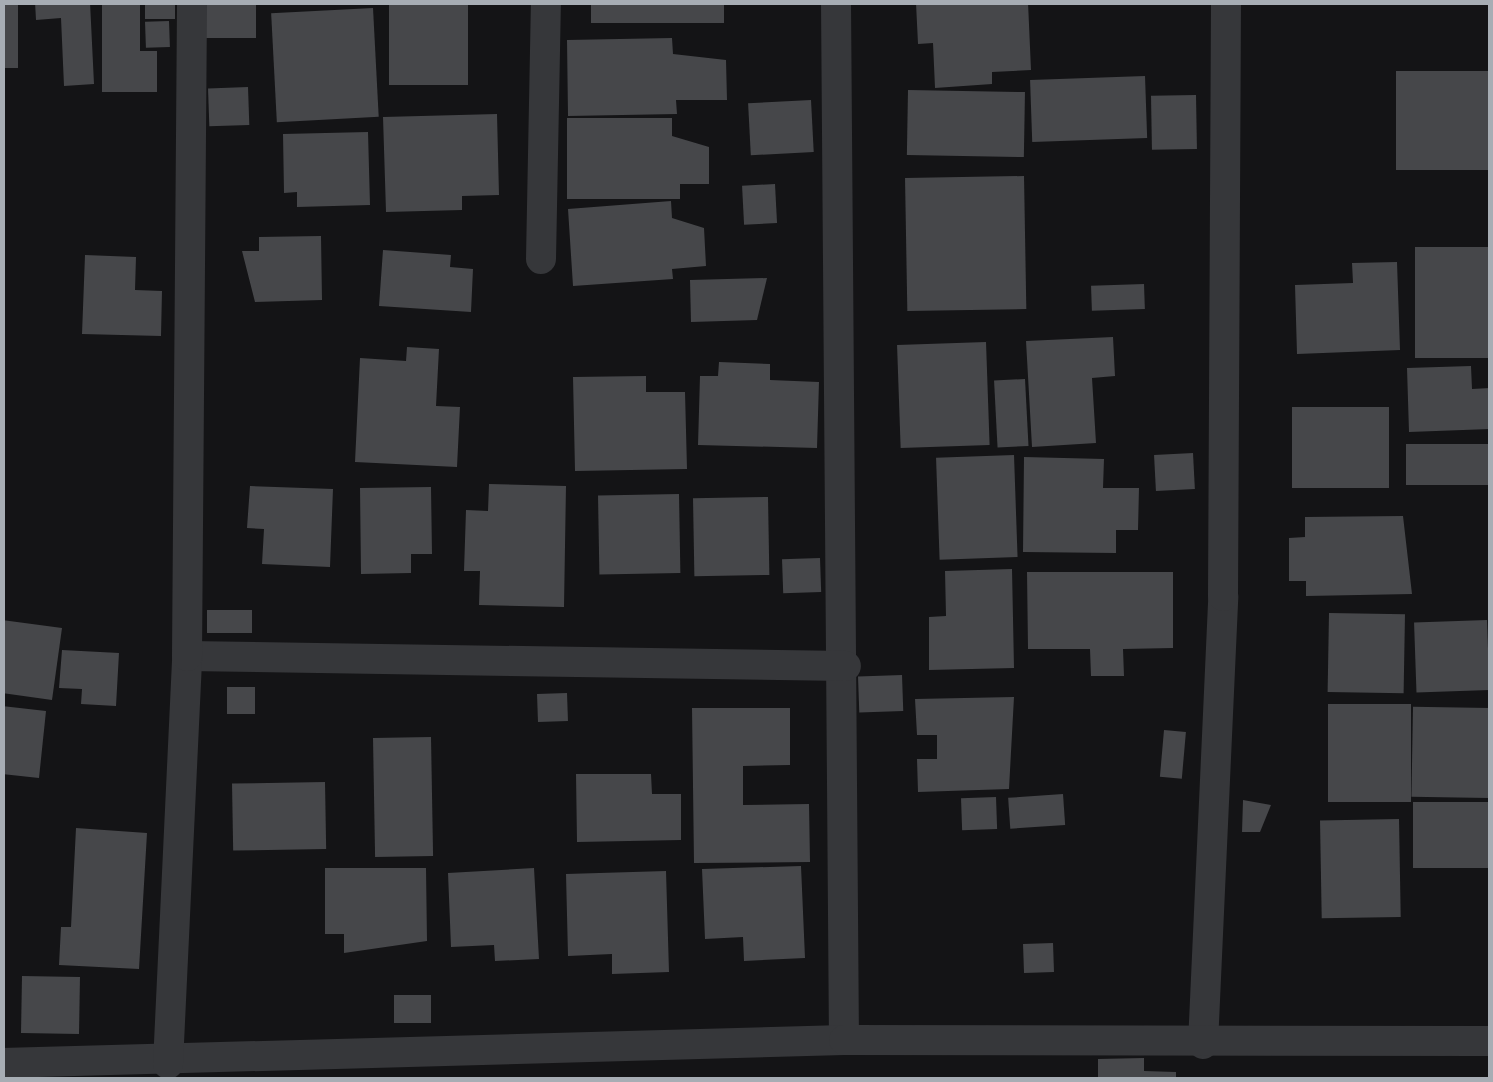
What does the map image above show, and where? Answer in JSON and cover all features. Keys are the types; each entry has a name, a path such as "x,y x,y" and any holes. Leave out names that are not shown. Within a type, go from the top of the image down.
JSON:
{"street":[{"path":"168,1064 186,656 192,2"},
{"path":"540,259 546,2"},
{"path":"836,2 846,666 844,1040"},
{"path":"1203,1044 1224,596 1226,2"},
{"path":"186,656 846,666"},
{"path":"2,1063 168,1064 844,1040 1203,1044 1490,1040"}],"building":[{"path":"2,2 18,2 18,68 2,68"},
{"path":"35,2 90,2 94,84 64,86 61,18 36,20"},
{"path":"102,2 140,2 140,51 157,51 157,92 102,92"},
{"path":"145,2 175,2 175,19 145,19"},
{"path":"205,2 256,2 256,38 205,38"},
{"path":"389,2 468,2 468,85 389,85"},
{"path":"591,2 724,2 724,23 591,23"},
{"path":"1028,2 1031,70 992,72 992,84 935,88 933,43 918,44 916,3"},
{"path":"373,8 379,117 277,122 271,13"},
{"path":"169,21 170,47 146,48 145,22"},
{"path":"672,38 673,54 726,60 727,100 676,100 677,114 568,116 567,40"},
{"path":"1396,71 1490,71 1490,170 1396,170"},
{"path":"1145,76 1147,138 1032,142 1030,80"},
{"path":"248,87 249,125 209,126 208,88"},
{"path":"908,90 1025,92 1024,157 907,155"},
{"path":"1196,95 1197,149 1152,150 1151,96"},
{"path":"811,100 814,152 751,155 748,103"},
{"path":"497,114 499,195 462,196 462,210 386,212 383,117"},
{"path":"567,118 672,118 672,136 709,147 709,184 680,184 680,199 567,199"},
{"path":"368,132 370,205 297,207 297,192 284,193 283,134"},
{"path":"1024,176 1026,309 907,311 905,178"},
{"path":"775,184 777,223 744,225 742,186"},
{"path":"671,201 672,218 704,228 706,266 672,269 673,279 573,286 568,209"},
{"path":"321,236 322,300 255,302 242,251 259,251 259,237"},
{"path":"1415,247 1490,247 1490,358 1415,358"},
{"path":"383,250 451,255 450,267 473,269 471,312 379,306"},
{"path":"85,255 136,257 135,290 162,291 161,336 82,334"},
{"path":"1397,262 1400,350 1297,354 1295,285 1353,283 1352,263"},
{"path":"767,278 757,320 691,322 690,280"},
{"path":"1144,284 1145,309 1092,311 1091,286"},
{"path":"1113,337 1115,376 1092,378 1096,443 1032,447 1026,341"},
{"path":"986,342 990,445 901,448 897,345"},
{"path":"407,347 439,349 436,406 460,407 457,467 355,462 360,358 406,361"},
{"path":"719,362 770,364 770,380 819,382 817,448 698,445 700,376 718,376"},
{"path":"1471,366 1472,389 1490,388 1490,429 1409,432 1407,368"},
{"path":"646,376 646,392 685,392 687,469 575,471 573,377"},
{"path":"1025,379 1029,446 998,448 994,381"},
{"path":"1292,407 1389,407 1389,488 1292,488"},
{"path":"1406,444 1490,444 1490,485 1406,485"},
{"path":"1193,453 1195,489 1156,491 1154,455"},
{"path":"1014,455 1018,557 940,560 936,458"},
{"path":"1024,457 1104,459 1103,488 1139,488 1138,530 1116,530 1116,553 1023,552"},
{"path":"489,484 566,486 564,607 479,605 480,571 464,571 466,510 488,511"},
{"path":"250,486 333,489 330,567 262,564 264,529 247,528"},
{"path":"431,487 432,554 411,554 411,573 361,574 360,488"},
{"path":"679,494 680,573 599,574 598,495"},
{"path":"768,497 769,575 694,576 693,498"},
{"path":"1403,516 1412,594 1306,596 1306,581 1289,581 1289,538 1305,537 1305,517"},
{"path":"820,558 821,592 783,593 782,559"},
{"path":"1012,569 1014,668 929,670 929,617 946,616 945,571"},
{"path":"1027,572 1173,572 1173,648 1123,649 1124,676 1091,676 1090,649 1028,649"},
{"path":"207,610 252,610 252,633 207,633"},
{"path":"1329,613 1405,614 1404,693 1328,692"},
{"path":"2,620 62,628 52,700 2,693"},
{"path":"1487,620 1489,690 1416,693 1414,623"},
{"path":"62,650 119,653 116,706 81,704 82,689 59,688"},
{"path":"902,675 903,711 859,713 858,677"},
{"path":"227,687 255,687 255,714 227,714"},
{"path":"567,693 568,721 538,722 537,694"},
{"path":"1014,697 1009,789 918,792 917,759 937,759 937,735 917,735 915,699"},
{"path":"1328,704 1411,704 1411,802 1328,802"},
{"path":"2,706 46,711 39,778 2,774"},
{"path":"1413,707 1490,708 1488,798 1411,797"},
{"path":"692,708 790,708 790,765 743,766 743,805 809,804 810,862 694,863"},
{"path":"1164,730 1186,732 1182,779 1160,777"},
{"path":"431,737 433,856 375,857 373,738"},
{"path":"576,774 651,774 652,794 681,794 681,840 577,842"},
{"path":"325,782 326,849 233,851 232,784"},
{"path":"1063,794 1065,825 1010,829 1008,798"},
{"path":"996,797 997,829 962,830 961,798"},
{"path":"1243,800 1271,805 1260,832 1242,832"},
{"path":"1413,802 1490,802 1490,868 1413,868"},
{"path":"1399,819 1401,917 1322,918 1320,820"},
{"path":"76,828 147,833 139,969 59,965 61,927 71,927"},
{"path":"801,866 805,958 744,961 743,937 705,939 702,869"},
{"path":"325,868 426,868 427,941 344,953 344,934 325,934"},
{"path":"534,868 539,959 495,961 494,945 451,947 448,873"},
{"path":"666,871 669,972 612,974 612,954 568,956 566,874"},
{"path":"1053,943 1054,972 1024,973 1023,944"},
{"path":"22,976 80,977 79,1034 21,1033"},
{"path":"394,995 431,995 431,1023 394,1023"},
{"path":"1144,1058 1144,1071 1176,1072 1176,1080 1098,1080 1098,1059"}]}
